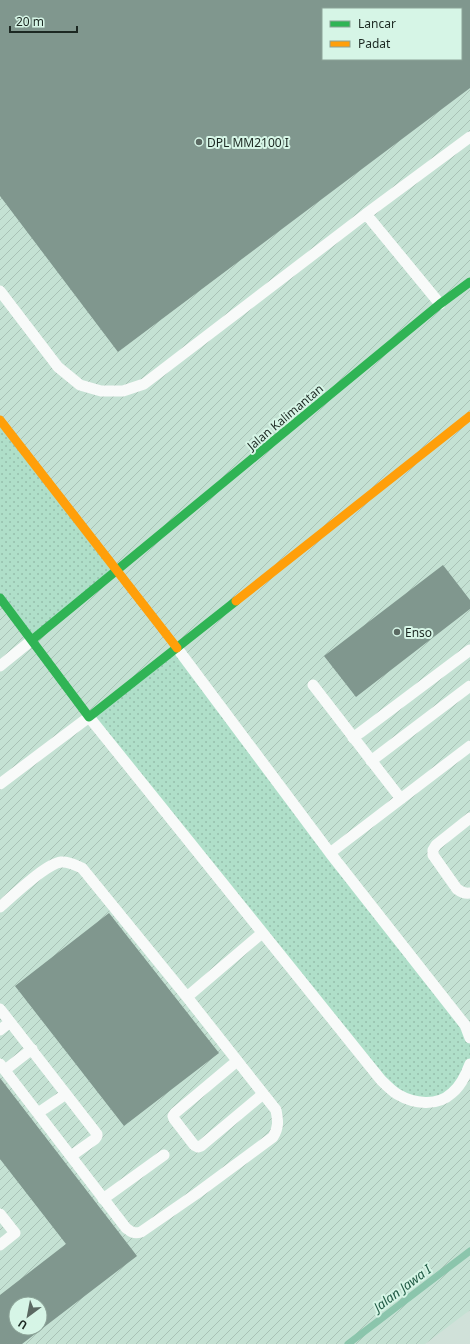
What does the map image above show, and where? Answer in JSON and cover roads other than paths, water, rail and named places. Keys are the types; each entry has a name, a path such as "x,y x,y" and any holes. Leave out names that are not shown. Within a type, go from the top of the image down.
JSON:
{"street":[{"name":"Jalan Kalimantan","path":"32,640 440,304 470,282"},
{"path":"0,598 4,608 32,640 89,717 470,416"},
{"path":"0,420 177,648"}],"lane":[{"path":"0,291 58,367 80,385 101,391 123,391 144,384 366,214 470,137"},
{"path":"366,214 440,304"},
{"path":"0,666 32,640"},
{"path":"177,648 330,853 465,1025 470,1038"},
{"path":"353,738 470,650"},
{"path":"313,685 400,799"},
{"path":"371,761 470,686"},
{"path":"0,784 89,717 381,1080 397,1094 415,1103 436,1102 452,1094 463,1080 470,1064"},
{"path":"330,853 470,746"},
{"path":"470,818 436,845 433,850 433,855 457,889 467,894 470,893"},
{"path":"0,907 50,865 62,862 73,864 82,868 187,997 276,1110 278,1129 273,1137 196,1194 136,1234 126,1228 2,1067 32,1049"},
{"path":"187,997 262,932"},
{"path":"0,1009 97,1134 97,1136 71,1156"},
{"path":"0,1030 10,1022"},
{"path":"237,1061 173,1116 194,1145 198,1147 201,1146 263,1094"},
{"path":"38,1113 66,1094"},
{"path":"103,1199 164,1155"},
{"path":"0,1214 15,1233 0,1245"}],"waterway":[{"name":"Jalan Jawa I","path":"348,1344 470,1251"}],"place":[{"name":"DPL MM2100 I","path":"199,142"},
{"name":"Enso","path":"397,632"}]}
